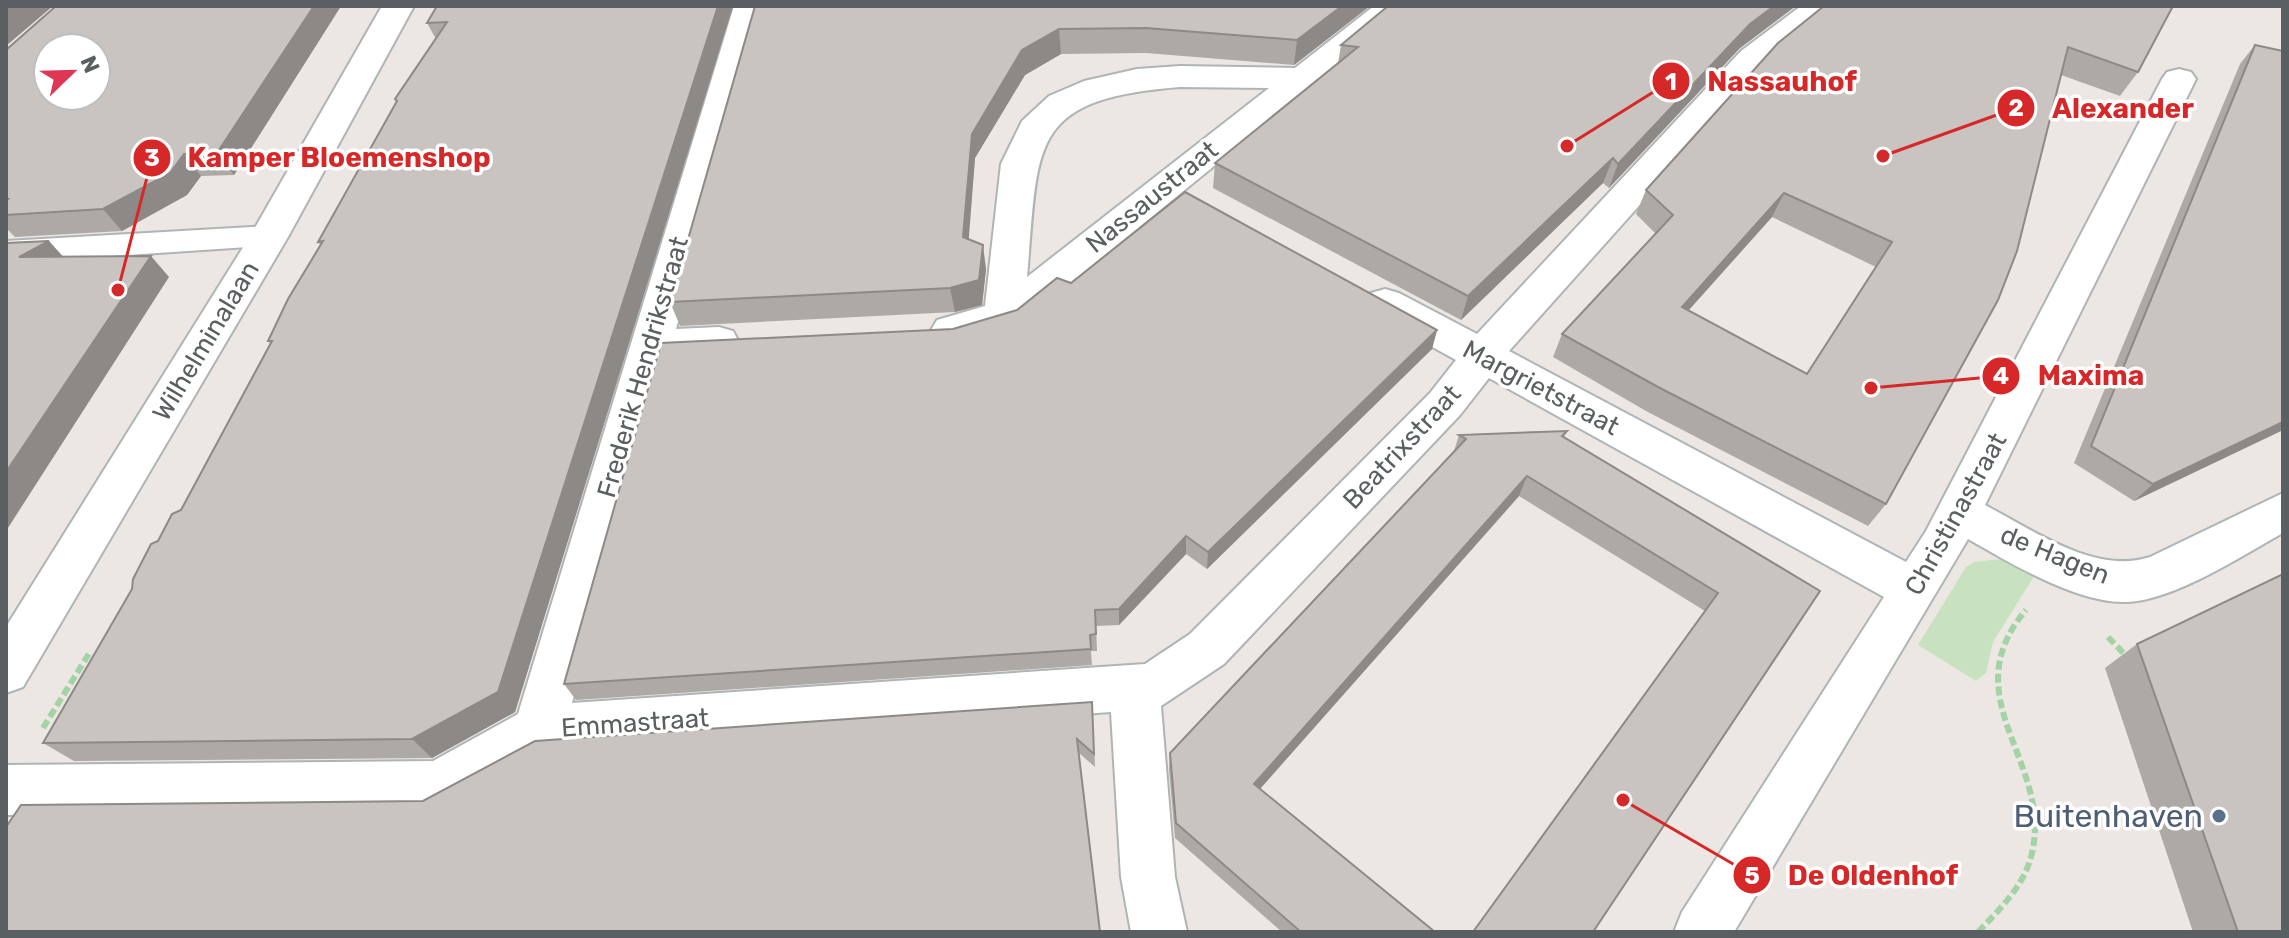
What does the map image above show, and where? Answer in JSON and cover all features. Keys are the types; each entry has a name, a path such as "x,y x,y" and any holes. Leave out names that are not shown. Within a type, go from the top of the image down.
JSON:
{"street":[{"name":"Wilhelminalaan","path":"6,671 269,237 398,6"},
{"name":"Frederik Hendrikstraat","path":"539,729 750,6"},
{"name":"Nassaustraat","path":"909,332 955,330 1004,316 1394,6"},
{"name":"Beatrixstraat","path":"1135,690 1166,680 1207,649 1445,404 1508,324 1753,58 1821,6"},
{"path":"1004,316 1019,164 1024,143 1037,123 1067,99 1093,87 1127,80 1301,78"},
{"name":"Christinastraat","path":"1702,932 1959,513 2179,79"},
{"path":"1168,183 1209,206"},
{"name":"Margrietstraat","path":"1356,287 1914,590"},
{"path":"649,345 756,340"},
{"name":"de Hagen","path":"1959,513 2066,565 2124,582 2158,574 2283,511"},
{"path":"1135,690 1148,877 1159,932"},
{"name":"Emmastraat","path":"6,790 438,786 539,729 1135,690"}],"lane":[{"path":"6,252 269,237"}],"path":[{"path":"1978,932 2012,899 2034,851 2034,802 2000,698 1997,674 2005,638 2028,607"},
{"path":"2107,637 2137,666"}],"green space":[{"path":"2002,559 2038,570 1993,642 1986,673 1976,681 1918,645 1966,567 1974,562"}],"building":[{"path":"56,6 314,6 217,153 184,154 170,173 103,209 6,215 6,50"},
{"path":"437,6 718,6 498,692 412,739 43,743 132,589 133,579 151,544 158,541 172,514 181,510 272,341 268,341 288,299 323,241 318,242 397,101 395,99 447,22 427,23"},
{"path":"755,6 1342,6 1297,40 1146,28 1059,29 1022,50 972,134 963,237 983,245 979,280 950,288 670,302"},
{"path":"1388,6 1774,6 1750,24 1618,164 1613,158 1468,296 1215,163 1358,47 1341,45"},
{"path":"1824,6 2173,6 2138,72 2068,47 2017,251 1998,300 1886,504 1562,334 1673,215 1646,190 1778,43","holes":["1784,193 1892,242 1807,374 1682,307"]},
{"path":"2255,45 2283,51 2283,422 2153,484 2091,446"},
{"path":"1185,192 1437,330 1208,552 1186,536 1119,609 1095,610 1096,634 1090,635 1091,649 564,684 661,343 953,329 1017,310 1057,278 1071,283"},
{"path":"49,241 19,257 151,256 6,472 6,243"},
{"path":"1567,431 1562,436 1820,591 1593,932 1473,932 1718,593 1527,476 1254,784 1435,932 1301,932 1176,823 1170,753 1466,439 1459,435"},
{"name":"Buitenhaven","path":"2283,574 2283,932 2238,932 2137,644"},
{"path":"1092,702 1094,754 1077,739 1100,932 6,932 6,827 21,805 423,801 535,741"}],"place":[{"name":"Nassauhof","path":"1567,146"},
{"name":"Alexander","path":"1883,156"},
{"name":"Kamper Bloemenshop","path":"118,290"},
{"name":"Maxima","path":"1871,388"},
{"name":"De Oldenhof","path":"1623,800"},
{"name":"Buitenhaven","path":"2219,816"}]}
